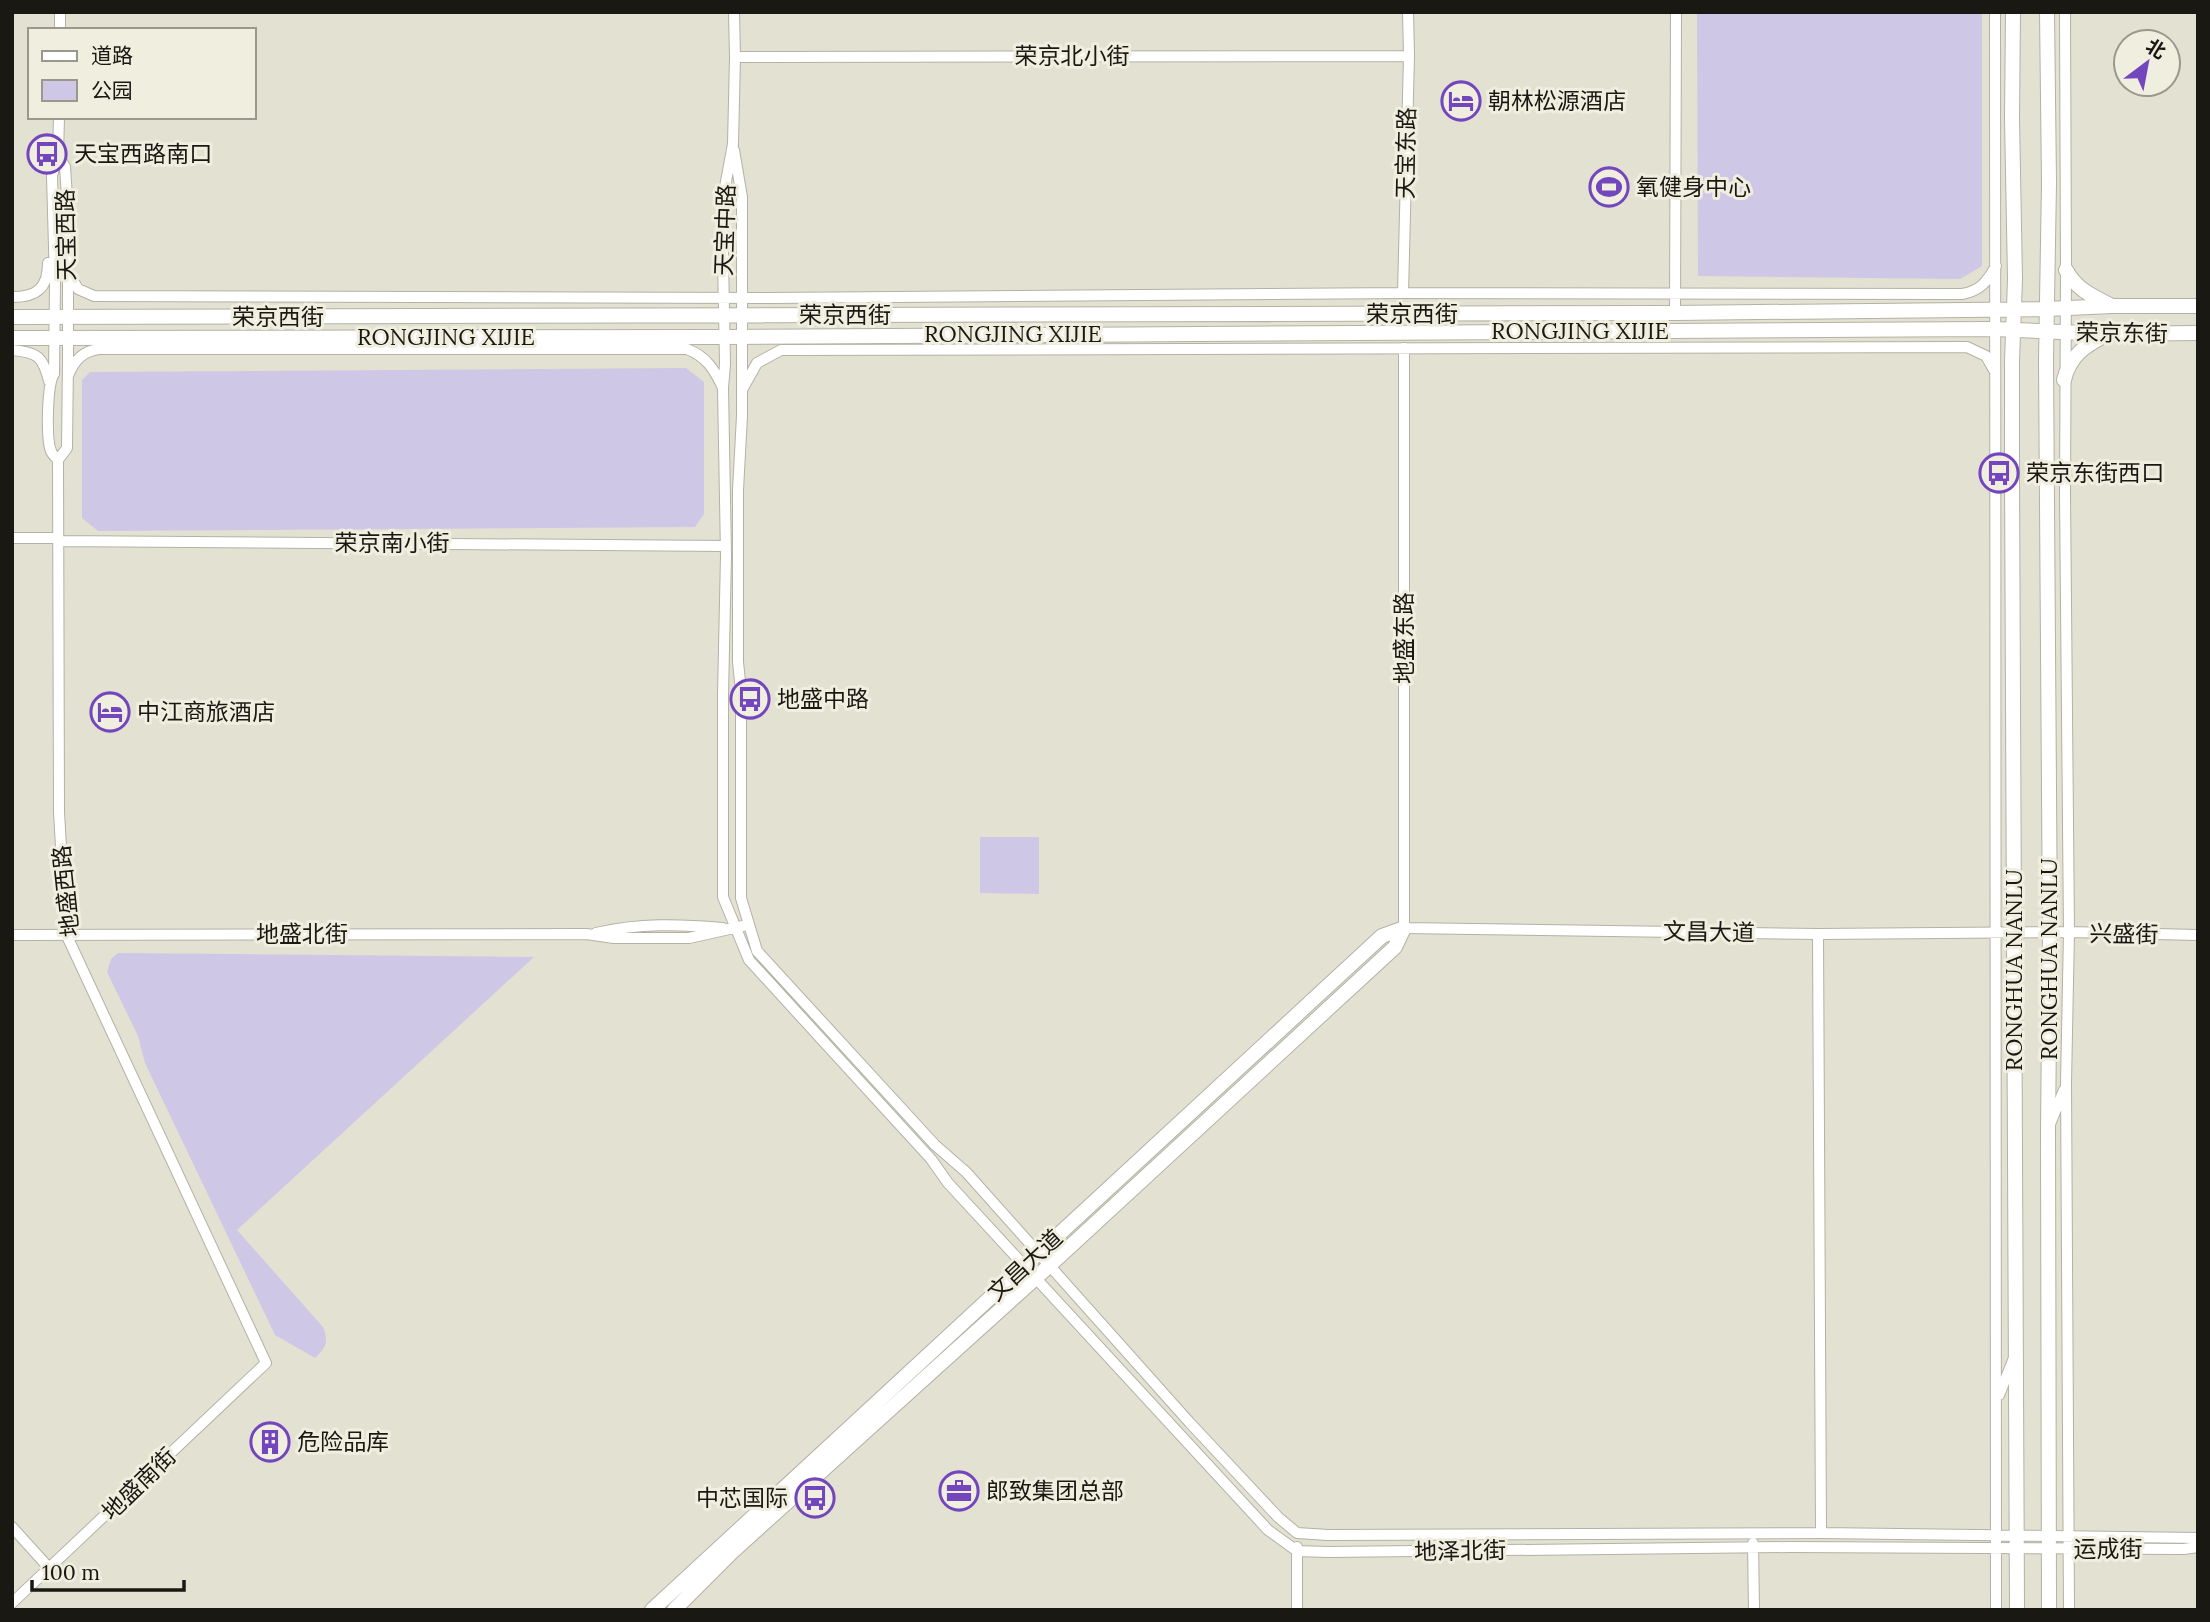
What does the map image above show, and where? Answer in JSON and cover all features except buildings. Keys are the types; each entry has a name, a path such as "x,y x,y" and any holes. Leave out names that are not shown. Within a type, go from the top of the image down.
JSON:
{"main road":[{"name":"RONGHUA NANLU","path":"2013,12 2013,933 2017,1610"},
{"name":"RONGHUA NANLU","path":"2047,12 2049,1610"},
{"path":"2066,270 2078,287 2112,306"},
{"name":"荣京东街","path":"2014,310 2198,306"},
{"name":"荣京西街","path":"12,317 2014,310"},
{"name":"荣京东街","path":"2013,330 2107,334 2198,333"},
{"name":"RONGJING XIJIE","path":"12,338 2013,330"},
{"path":"2064,380 2076,354 2107,334"},
{"name":"文昌大道","path":"652,1610 1382,936 1404,928"},
{"name":"文昌大道","path":"674,1610 742,1542 1037,1277 1395,947 1404,928"}],"street":[{"name":"天宝中路","path":"724,337 722,203 733,144 734,12"},
{"name":"天宝东路","path":"1404,293 1408,12"},
{"path":"1675,313 1676,12"},
{"path":"1995,12 1996,1610"},
{"path":"2065,12 2069,1610"},
{"name":"荣京北小街","path":"735,57 1409,56"},
{"path":"1996,160 2012,118"},
{"name":"天宝西路","path":"59,119 58,154 52,176 52,226 61,317"},
{"name":"天宝中路","path":"733,144 742,197 742,336"},
{"name":"天宝西路","path":"58,154 65,167 68,211 68,272 61,317"},
{"path":"18,297 38,292 45,284 48,275 48,236 52,226"},
{"path":"68,272 78,289 94,296 742,298 1404,293 1962,294 1980,288 1996,266"},
{"path":"61,317 61,338"},
{"path":"742,336 738,490 741,898 757,951 935,1145 966,1172 1190,1423 1297,1534 1297,1610"},
{"path":"724,337 726,545 723,897 748,960 931,1159 948,1183 1268,1530 1297,1551"},
{"name":"地盛西路","path":"58,460 68,448 68,376 61,338"},
{"name":"地盛西路","path":"61,338 54,374 49,381 48,422 50,450 58,460 59,812 66,934 266,1363"},
{"path":"742,390 757,363 780,350 1967,347 1986,356 1995,373"},
{"name":"地盛东路","path":"1404,348 1404,928"},
{"path":"68,376 73,363 88,350 99,349 687,349 704,357 713,367 723,388"},
{"path":"12,350 30,353 44,363 49,381"},
{"path":"2047,535 2065,494"},
{"name":"荣京南小街","path":"12,538 726,545"},
{"path":"1996,794 2013,752"},
{"path":"736,929 749,924"},
{"name":"地盛北街","path":"12,935 592,934 630,926 690,925 736,929"},
{"name":"文昌大道","path":"1404,928 1818,934 2013,933"},
{"name":"兴盛街","path":"2013,933 2198,935"},
{"path":"1818,934 1821,1533"},
{"path":"2048,1129 2066,1083"},
{"path":"1997,1400 2017,1352"},
{"name":"地盛南街","path":"12,1603 266,1363"},
{"path":"12,1527 50,1569"},
{"path":"1753,1533 1754,1610"},
{"name":"地泽北街","path":"1297,1534 1996,1534 2018,1541"},
{"name":"运成街","path":"2018,1541 2049,1541 2069,1535 2198,1538"},
{"name":"地泽北街","path":"1297,1551 1996,1548 2018,1541"},
{"name":"运成街","path":"2049,1541 2069,1549 2184,1549 2198,1546"}],"green space":[{"path":"1697,12 1982,12 1982,266 1960,279 1698,276"},
{"path":"686,368 704,382 704,514 695,527 98,531 82,518 82,380 90,372"},
{"path":"980,837 1039,837 1039,894 980,893"},
{"path":"118,953 534,957 237,1230 323,1327 325,1344 315,1358 275,1335 145,1063 138,1036 107,972 111,959"}],"place":[{"name":"朝林松源酒店","path":"1461,101"},
{"name":"天宝西路南口","path":"47,154"},
{"name":"氧健身中心","path":"1609,187"},
{"name":"荣京东街西口","path":"1999,473"},
{"name":"地盛中路","path":"750,699"},
{"name":"中江商旅酒店","path":"110,712"},
{"name":"危险品库","path":"270,1442"},
{"name":"郎致集团总部","path":"959,1491"},
{"name":"中芯国际","path":"815,1498"}]}
